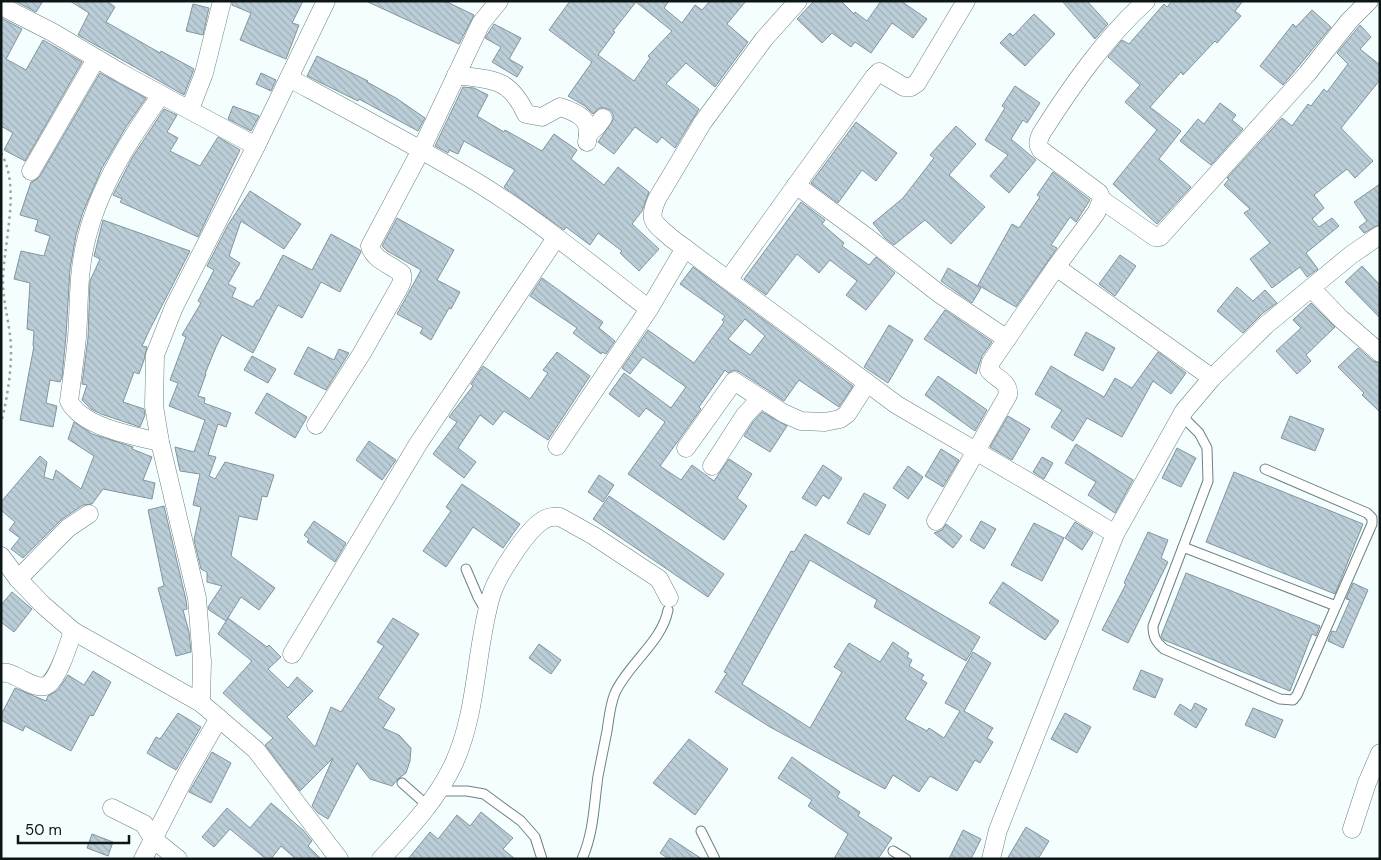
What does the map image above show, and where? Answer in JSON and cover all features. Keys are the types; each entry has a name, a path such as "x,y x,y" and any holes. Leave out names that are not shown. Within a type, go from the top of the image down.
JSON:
{"street":[{"path":"190,109 204,73 222,1"},
{"path":"201,703 202,661 197,598 160,442 154,406 155,354 174,307 256,146 326,1"},
{"path":"316,425 362,353 400,286 402,274 376,257 371,251 370,246 421,150 481,22 499,1"},
{"path":"798,1 764,39 703,122 656,199 652,211 652,219 671,238 891,401 1115,534"},
{"path":"728,280 874,76 880,72 904,87 911,87 917,83 966,1"},
{"path":"1146,1 1132,14 1070,89 1041,134 1038,146 1047,155 1099,193 1102,200 1155,237 1160,237 1307,74 1364,3"},
{"path":"1,6 52,32 96,59 256,146"},
{"path":"31,170 96,59"},
{"path":"456,75 494,80 502,84 510,89 526,114 542,117 560,107 576,112 584,118 588,138 603,118"},
{"path":"289,78 479,184 556,238 648,309"},
{"path":"160,442 93,422 77,412 69,401 77,338 82,261 93,214 103,190 137,129 161,95"},
{"path":"796,185 931,287 1007,338"},
{"path":"936,521 1008,395 1009,390 1006,385 989,370 990,362 1096,213 1102,200"},
{"path":"991,859 1001,821 1115,534 1182,416 1212,378 1266,325 1351,255 1380,235"},
{"path":"292,654 418,444 556,238"},
{"path":"557,446 648,309 685,248"},
{"path":"1056,267 1212,378"},
{"path":"1311,288 1341,319 1380,353"},
{"path":"686,448 734,381 783,413 801,421 825,422 840,419 847,414 867,383"},
{"path":"712,466 745,415 760,399"},
{"path":"18,579 68,528 89,514"},
{"path":"381,859 439,792 455,761 466,729 492,594 503,572 526,537 542,521 554,516 560,517 594,536 659,580 669,604"},
{"path":"1,556 18,579 43,605 73,631 201,703 256,750 339,859"},
{"path":"1,673 6,672 32,685 44,687 51,684 56,676 73,631"},
{"path":"143,859 186,775 219,718"},
{"path":"1352,829 1367,783 1380,753"},
{"path":"112,808 144,824 153,839 178,859"}],"lane":[{"path":"1182,416 1199,433 1207,448 1208,481 1153,626 1156,642 1164,649 1280,699 1293,700 1297,695 1372,524 1372,518 1368,513 1265,469"},
{"path":"1183,547 1336,606"},
{"path":"466,569 487,613"},
{"path":"582,859 595,812 598,777 614,694 623,678 666,622 669,604"},
{"path":"402,783 428,806"},
{"path":"439,792 467,791 484,794 521,821 535,837 542,859"},
{"path":"701,831 715,859"},
{"path":"893,851 906,859"}],"path":[{"path":"1,153 6,162 10,201 3,284 11,350 6,406 1,423"}],"building":[{"path":"15,1 43,1 36,12"},
{"path":"70,1 107,1 115,7 106,22 160,53 161,51 194,69 184,95 78,35 89,13"},
{"path":"232,1 303,1 292,23 299,25 286,59 240,40 251,13 232,5"},
{"path":"366,1 445,1 474,15 459,44"},
{"path":"570,1 669,1 664,8 682,23 695,5 702,10 710,1 746,1 727,24 748,42 715,87 686,63 666,84 699,109 675,148 662,137 657,143 635,127 614,154 598,142 613,120 613,114 610,110 599,108 593,114 585,106 568,96 592,62 549,30","holes":["636,2 672,31 648,56 650,58 634,81 598,55 615,32 613,31"]},
{"path":"814,1 841,1 854,14 855,12 867,21 881,1 901,1 927,19 913,38 892,23 871,53 855,42 851,47 832,33 822,43 797,19"},
{"path":"1062,1 1087,1 1108,24 1095,39"},
{"path":"1172,1 1243,1 1235,11 1241,16 1217,43 1215,41 1183,75 1181,72 1150,107 1181,131 1159,159 1191,187 1157,224 1113,184 1157,130 1125,102 1140,85 1108,57 1122,40 1129,44 1164,4 1167,7"},
{"path":"193,4 209,8 203,35 186,31"},
{"path":"1312,10 1331,27 1283,85 1260,66 1293,24 1296,27"},
{"path":"1034,14 1055,34 1025,66 1000,43 1010,33 1013,36"},
{"path":"1,18 22,29 6,59 26,70 43,40 82,62 25,161 4,150 13,133 1,126"},
{"path":"494,24 521,38 509,59 523,67 517,77 492,62 501,47 485,38"},
{"path":"1360,25 1371,37 1360,49 1380,65 1380,80 1341,128 1373,161 1355,178 1347,169 1314,195 1324,208 1312,219 1319,227 1332,218 1339,226 1306,253 1318,269 1307,277 1300,267 1272,288 1250,259 1270,243 1244,213 1250,209 1224,185 1229,179 1227,178 1282,118 1292,126 1308,104 1311,106 1324,89 1327,92 1348,64 1337,53"},
{"path":"317,56 368,81 425,118 418,131 359,99 358,101 307,76"},
{"path":"100,73 146,98 102,168 83,212 76,235 70,269 62,377 60,382 50,380 46,403 57,406 53,427 20,420 34,346 34,331 27,329 30,283 14,279 21,251 44,256 50,236 35,231 38,220 20,215 31,182 40,176"},
{"path":"261,73 276,80 271,91 256,84"},
{"path":"1015,86 1040,103 1027,123 1023,120 1011,139 1036,160 1009,193 990,176 1008,155 985,140 1005,108 1002,106"},
{"path":"463,87 474,88 488,95 477,116 504,132 505,130 542,151 554,134 577,150 571,159 604,185 618,167 649,192 642,211 632,224 659,249 639,271 620,253 622,251 598,233 590,245 566,227 564,230 504,187 515,170 464,141 458,154 449,150 448,153 435,146"},
{"path":"1220,103 1236,115 1232,120 1243,129 1211,165 1180,141 1198,119 1204,124"},
{"path":"233,106 259,116 251,131 228,119"},
{"path":"164,109 177,115 167,132 178,138 170,151 200,166 218,137 240,150 198,237 120,202 122,199 113,195 132,158"},
{"path":"856,122 897,153 876,181 862,170 838,203 811,183"},
{"path":"956,126 976,144 949,175 985,207 951,244 925,220 894,245 885,238 873,223 903,198 934,158 930,155"},
{"path":"1053,172 1090,200 1076,222 1070,217 1051,245 1057,248 1016,307 978,285 1012,224 1019,228 1040,197 1037,195"},
{"path":"1380,184 1380,224 1364,233 1359,227 1367,221 1354,202"},
{"path":"250,191 301,224 284,249 241,221 229,256 240,263 228,284 236,288 232,297 253,307 257,300 259,300 283,255 312,270 331,234 361,252 340,292 321,282 302,318 278,305 253,353 222,335 205,374 198,396 205,398 204,403 231,413 226,427 218,424 208,455 216,457 209,476 215,479 225,462 274,475 267,497 262,496 257,520 239,516 231,556 275,588 259,610 241,597 226,621 209,610 208,607 222,586 207,582 207,572 201,569 194,540 201,507 193,505 200,474 180,471 175,447 194,452 205,420 169,406 178,383 170,380 186,337 182,335 201,303 198,301 214,270 207,266 228,225"},
{"path":"801,202 825,220 822,224 844,243 842,246 869,265 876,257 895,273 866,310 846,295 857,281 830,260 819,273 797,254 766,295 744,279"},
{"path":"397,218 454,250 437,280 460,292 431,340 420,333 423,328 397,314 421,270 387,251 382,246"},
{"path":"103,220 190,251 142,346 147,347 144,360 139,374 134,372 123,402 144,409 145,415 140,427 101,414 91,409 82,400 87,385 82,384 88,338 90,281 100,259 94,256"},
{"path":"1120,255 1136,266 1115,296 1099,284"},
{"path":"1362,266 1380,285 1380,318 1345,282"},
{"path":"693,267 853,386 839,407 799,380 784,401 740,372 734,370 728,373 725,370 699,407 701,409 660,466 681,480 692,465 714,481 729,459 752,474 737,498 747,506 724,540 628,474 665,422 646,408 639,417 609,394 624,373 671,408 686,387 643,357 630,374 622,368 648,330 694,363 724,322 722,320 725,316 680,284","holes":["745,319 765,336 750,355 728,339"]},
{"path":"948,268 981,288 972,303 941,281"},
{"path":"542,278 603,322 599,328 615,341 606,354 602,352 601,354 573,333 577,328 530,296"},
{"path":"1237,287 1253,301 1265,290 1277,303 1263,313 1243,333 1217,311"},
{"path":"1311,303 1335,327 1306,355 1311,361 1297,374 1276,351 1301,328 1293,320"},
{"path":"945,310 992,342 982,356 976,374 924,339"},
{"path":"889,325 913,340 888,383 864,367"},
{"path":"1086,332 1115,348 1103,371 1074,355"},
{"path":"308,347 334,360 339,349 349,353 326,390 294,374"},
{"path":"1358,348 1373,361 1380,363 1380,412 1362,395 1364,393 1338,367"},
{"path":"557,352 590,376 548,440 504,411 493,425 480,415 458,448 476,462 464,478 433,454 457,422 449,417 473,386 471,384 483,366 530,399 548,373 543,370"},
{"path":"1158,352 1186,373 1171,394 1153,381 1122,437 1087,418 1073,441 1051,427 1062,410 1035,394 1051,366 1104,397 1115,378 1132,388"},
{"path":"252,356 276,369 268,383 244,370"},
{"path":"938,376 987,410 975,431 925,395"},
{"path":"267,393 307,417 295,438 255,413"},
{"path":"762,412 787,426 770,452 744,436"},
{"path":"1008,416 1030,429 1012,460 990,447"},
{"path":"1290,416 1324,429 1315,451 1281,438"},
{"path":"74,422 92,434 133,447 132,449 152,457 143,480 155,483 152,499 103,489 92,504 83,505 61,520 23,558 11,549 20,538 9,530 15,522 1,510 1,502 40,456 47,462 44,477 53,480 56,470 81,489 94,456 68,439"},
{"path":"369,441 396,460 382,480 356,460"},
{"path":"1076,444 1133,480 1115,513 1088,495 1096,482 1065,463"},
{"path":"1177,448 1196,458 1181,487 1162,478"},
{"path":"941,449 959,460 943,487 925,476"},
{"path":"1042,457 1053,463 1044,479 1033,472"},
{"path":"823,465 842,478 829,499 823,495 816,506 802,498"},
{"path":"908,466 923,477 908,499 893,488"},
{"path":"1234,472 1363,524 1335,594 1206,542"},
{"path":"599,475 614,485 603,502 588,492"},
{"path":"462,484 520,524 503,548 473,527 446,567 423,551 451,511 446,507"},
{"path":"864,493 886,505 869,535 847,523"},
{"path":"609,496 724,574 708,597 593,519"},
{"path":"164,506 186,600 187,609 183,610 189,632 191,652 176,656 158,588 164,586 148,510"},
{"path":"314,521 346,543 335,562 307,542 309,539 304,535"},
{"path":"981,521 996,529 984,549 970,540"},
{"path":"1075,522 1093,533 1082,550 1065,538"},
{"path":"1034,523 1064,538 1042,581 1011,565"},
{"path":"946,524 962,536 953,548 934,533 942,530"},
{"path":"1148,532 1168,540 1161,558 1168,562 1128,643 1102,630 1126,584 1124,583"},
{"path":"805,534 980,637 966,661 874,607 877,600 810,560 742,684 810,728 842,672 834,667 849,643 880,662 893,642 909,653 907,657 912,660 909,666 924,675 921,679 927,683 905,719 927,731 929,728 944,738 960,711 945,703 973,652 991,663 964,711 993,728 987,738 993,742 980,763 975,760 957,791 930,776 919,792 893,775 885,789 770,727 715,692 727,673 724,672 791,551 794,552"},
{"path":"1186,573 1320,626 1316,636 1312,634 1290,691 1164,640 1161,636"},
{"path":"1003,582 1059,621 1045,640 989,603"},
{"path":"1353,583 1368,590 1343,648 1328,641 1332,631 1336,632 1350,600 1346,599"},
{"path":"12,592 32,609 14,632 1,622 1,605"},
{"path":"228,618 267,647 269,645 281,657 268,669 288,688 297,677 313,691 287,717 315,747 331,707 341,712 384,646 377,642 393,618 419,634 378,698 395,709 383,728 399,735 411,748 410,761 406,773 392,786 370,779 357,763 328,819 318,813 312,806 333,758 300,791 265,745 273,738 223,693 252,661 218,634"},
{"path":"539,644 561,660 551,674 529,658"},
{"path":"1141,670 1163,679 1155,698 1133,689"},
{"path":"93,671 111,682 93,716 90,715 71,751 25,726 23,731 1,720 1,715 15,688 46,701 48,696 58,690 68,675 84,685"},
{"path":"1195,703 1207,709 1196,728 1174,714 1180,704 1191,711"},
{"path":"1253,708 1283,720 1275,738 1245,725"},
{"path":"178,713 201,727 176,770 147,753 156,737 160,739"},
{"path":"1065,713 1091,727 1077,753 1051,739"},
{"path":"689,739 728,769 695,815 653,783"},
{"path":"212,752 231,763 211,803 189,792"},
{"path":"792,757 840,792 837,797 860,812 858,816 892,838 878,859 834,859 848,834 808,806 812,800 778,778"},
{"path":"271,803 303,830 312,841 308,846 321,859 296,859 281,846 271,859 266,859 230,829 214,847 202,837 227,808 250,828"},
{"path":"481,812 513,838 503,849 515,859 408,859 430,832 438,839 457,815 470,826"},
{"path":"1026,827 1049,841 1038,859 1007,859"},
{"path":"963,830 981,839 971,859 949,859"},
{"path":"92,834 113,842 108,856 87,848"},
{"path":"670,838 702,859 669,859 660,853"}]}
